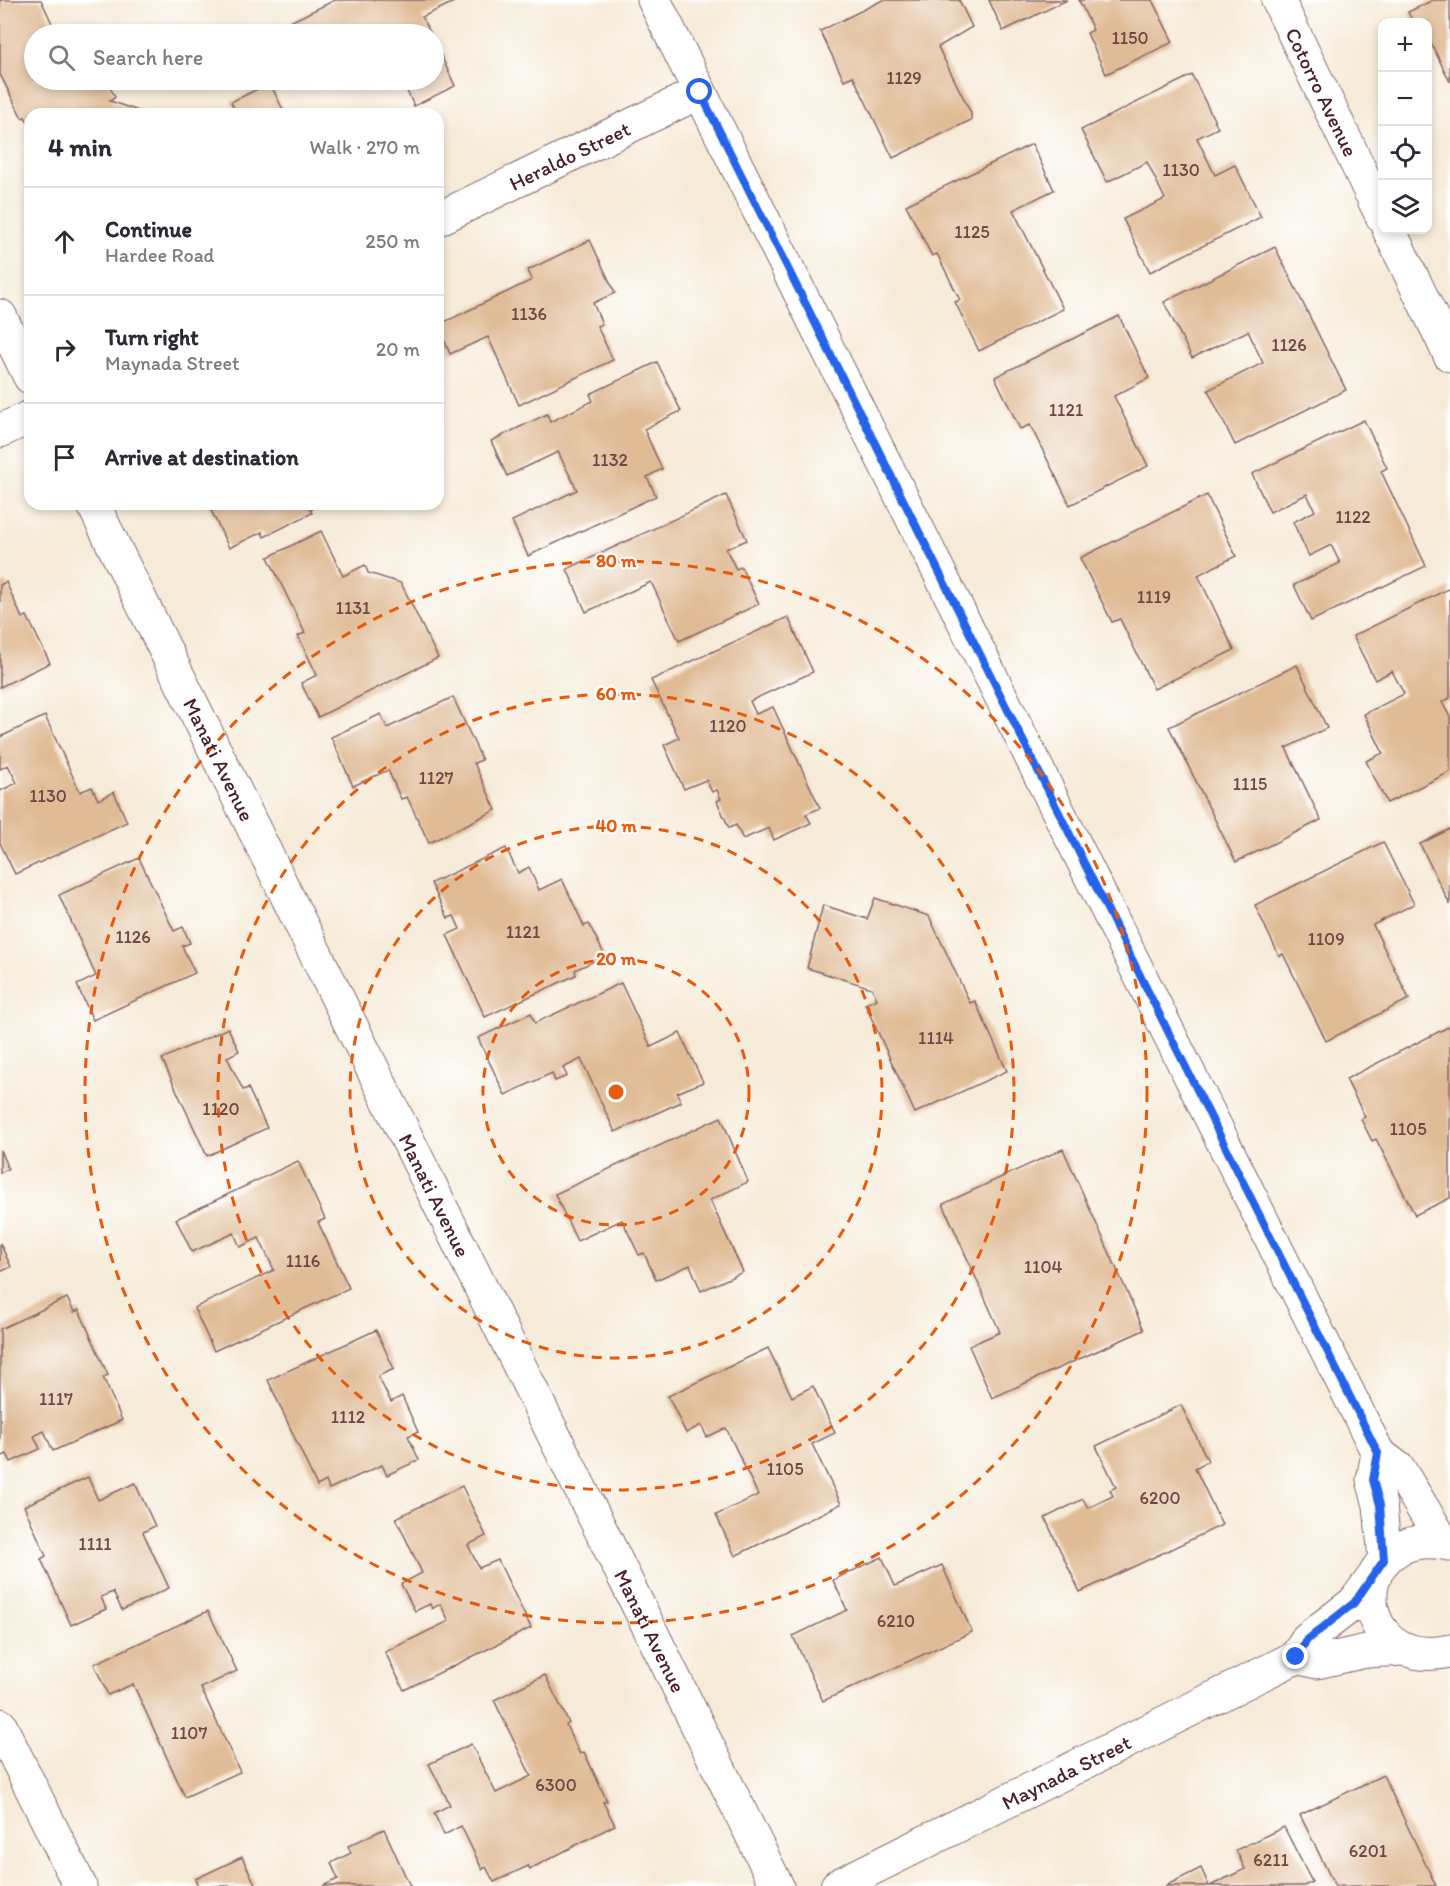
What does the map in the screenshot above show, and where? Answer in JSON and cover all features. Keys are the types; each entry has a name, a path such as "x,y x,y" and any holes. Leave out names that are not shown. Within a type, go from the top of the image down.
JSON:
{"street":[{"path":"654,0 1378,1453 1399,1468 1447,1543"},
{"name":"Cotorro Avenue","path":"1278,0 1378,206"},
{"name":"Heraldo Street","path":"444,216 700,92"},
{"path":"1391,234 1450,355"},
{"path":"0,316 24,365"},
{"path":"0,431 24,420"},
{"name":"Manati Avenue","path":"96,510 777,1886"},
{"path":"1378,1453 1373,1480 1380,1505 1380,1567 1370,1593 1372,1610 1380,1629 1393,1644 1426,1652 1450,1678"},
{"name":"Maynada Street","path":"837,1886 1296,1657 1307,1640 1354,1603 1380,1567 1398,1548 1415,1541 1433,1539 1447,1543"},
{"path":"1296,1657 1317,1662 1366,1651 1426,1652"},
{"path":"0,1725 80,1886"}],"building":[{"path":"0,0 41,0 52,24 24,24 24,90 111,90 115,97 110,101 130,108 24,108 24,117 22,118 0,74"},
{"path":"335,0 458,0 422,17 426,24 291,24 290,22"},
{"path":"883,0 959,0 972,27 938,47 971,113 971,120 893,158 853,76 844,80 820,31"},
{"path":"989,0 1067,0 1003,31"},
{"path":"1079,0 1152,0 1173,42 1106,74 1087,33 1093,30"},
{"path":"1433,0 1450,0 1450,82 1432,45 1432,18 1411,18 1408,12"},
{"path":"444,62 455,86 414,106 407,90 444,90"},
{"path":"1192,75 1218,128 1197,138 1215,175 1235,165 1261,217 1150,272 1123,219 1165,199 1147,162 1107,182 1081,130"},
{"path":"256,90 273,90 282,108 234,108 231,102"},
{"path":"1032,144 1054,190 1013,210 1063,309 979,351 955,302 960,300 937,254 932,256 906,205"},
{"path":"590,240 615,293 593,303 602,324 597,326 613,360 519,405 488,337 450,354 444,340 444,322 532,280 528,270"},
{"path":"1275,247 1346,390 1235,445 1208,390 1263,363 1248,331 1192,358 1164,302"},
{"path":"1119,316 1149,378 1114,396 1148,466 1070,505 1030,425 1020,429 995,377"},
{"path":"657,362 681,411 644,429 662,469 647,477 656,496 528,556 512,521 577,490 558,452 507,476 491,441 547,414 550,422 593,401 590,394"},
{"path":"1364,420 1387,468 1381,471 1426,566 1311,621 1294,585 1340,563 1331,545 1309,556 1293,522 1315,511 1307,494 1270,512 1252,474"},
{"path":"726,495 747,540 726,549 736,569 741,567 759,604 679,641 651,582 586,612 567,569"},
{"path":"1207,495 1236,556 1198,575 1234,650 1154,689 1120,619 1112,622 1080,558"},
{"path":"211,510 310,510 312,513 264,537 262,532 229,548"},
{"path":"321,531 343,576 365,565 368,573 401,583 438,658 318,717 301,683 317,675 298,636 305,633 268,557"},
{"path":"6,582 22,618 27,616 50,663 0,687 0,585"},
{"path":"1450,588 1450,698 1442,702 1450,717 1450,772 1387,803 1366,761 1383,753 1364,714 1404,694 1392,671 1375,680 1353,636"},
{"path":"788,617 813,672 750,701 756,714 773,707 820,808 806,814 811,823 774,840 769,828 743,839 736,825 729,828 717,801 721,799 717,790 712,792 706,780 684,789 664,745 679,738 651,680"},
{"path":"1297,665 1327,728 1286,748 1321,820 1236,862 1169,727"},
{"path":"453,697 482,760 474,763 496,810 429,843 407,797 401,799 388,770 353,786 331,737 381,714 387,728"},
{"path":"45,716 80,792 92,787 98,800 114,792 127,822 15,874 0,843 0,791 17,783 8,765 0,769 0,737"},
{"path":"1450,829 1450,905 1420,844"},
{"path":"1383,842 1414,904 1373,925 1409,999 1326,1041 1283,954 1279,956 1255,905"},
{"path":"506,848 518,873 529,867 539,890 562,879 584,926 589,924 605,956 575,970 576,975 485,1017 447,935 460,929 454,916 448,918 431,883"},
{"path":"139,858 174,931 183,927 190,943 182,946 195,973 93,1020 77,985 96,976 59,895"},
{"path":"875,898 929,916 970,1003 975,1001 1007,1071 915,1113 865,1004 877,999 872,988 807,968 823,905 867,919"},
{"path":"621,983 651,1047 680,1033 703,1082 677,1093 681,1102 615,1132 581,1059 563,1068 567,1076 555,1081 552,1073 505,1095 478,1038 531,1013 535,1023"},
{"path":"1450,1026 1450,1198 1415,1215 1376,1139 1372,1141 1361,1119 1365,1117 1346,1079"},
{"path":"228,1028 239,1051 227,1057 243,1090 248,1088 267,1128 207,1156 162,1059"},
{"path":"721,1117 748,1182 710,1200 743,1272 701,1291 690,1265 656,1280 644,1253 639,1255 622,1220 577,1241 555,1194"},
{"path":"1063,1149 1144,1330 992,1398 969,1346 1000,1332 943,1204"},
{"path":"0,1150 8,1169 0,1173"},
{"path":"298,1161 325,1219 318,1222 349,1288 214,1351 194,1308 274,1270 259,1238 240,1247 234,1233 192,1252 176,1219"},
{"path":"0,1243 11,1267 0,1272"},
{"path":"67,1298 74,1312 79,1310 108,1375 103,1377 122,1420 53,1451 44,1431 34,1436 40,1449 11,1462 7,1454 0,1457 0,1329"},
{"path":"376,1330 394,1369 378,1376 391,1402 402,1396 418,1432 408,1436 419,1460 387,1475 382,1465 329,1489 326,1481 317,1486 268,1380"},
{"path":"768,1348 792,1397 813,1386 835,1433 812,1444 841,1504 735,1556 716,1515 758,1495 726,1428 707,1437 701,1425 686,1433 668,1396"},
{"path":"1181,1405 1208,1461 1195,1468 1222,1525 1080,1592 1045,1518 1083,1499 1088,1508 1113,1496 1110,1490 1116,1487 1096,1446"},
{"path":"88,1477 98,1500 135,1483 155,1526 143,1532 169,1588 122,1610 113,1592 101,1597 106,1609 71,1625 41,1559 46,1556 24,1506"},
{"path":"462,1486 486,1536 468,1545 479,1568 498,1560 531,1628 404,1690 385,1652 449,1621 440,1604 432,1609 430,1604 415,1611 401,1584 422,1573 396,1518"},
{"path":"882,1557 895,1586 942,1565 972,1632 823,1701 793,1636 847,1610 833,1580"},
{"path":"208,1611 237,1671 201,1688 240,1772 185,1797 133,1684 108,1695 94,1664"},
{"path":"545,1675 569,1723 566,1725 580,1754 584,1752 607,1801 603,1802 615,1825 530,1869 528,1866 494,1882 486,1867 482,1869 461,1826 444,1835 434,1813 450,1805 429,1764 471,1744 496,1793 531,1776 494,1700"},
{"path":"1383,1775 1436,1886 1335,1886 1300,1815"},
{"path":"1284,1827 1312,1882 1304,1886 1210,1886 1245,1869 1236,1850"},
{"path":"384,1829 410,1886 323,1886 338,1879 331,1863 351,1853 348,1846"},
{"path":"242,1857 256,1886 198,1886 195,1879"},
{"path":"1201,1868 1209,1886 1165,1886"}],"route":[{"path":"700,92 1378,1453 1373,1480 1380,1505 1384,1560 1354,1603 1307,1640 1296,1657"}]}
